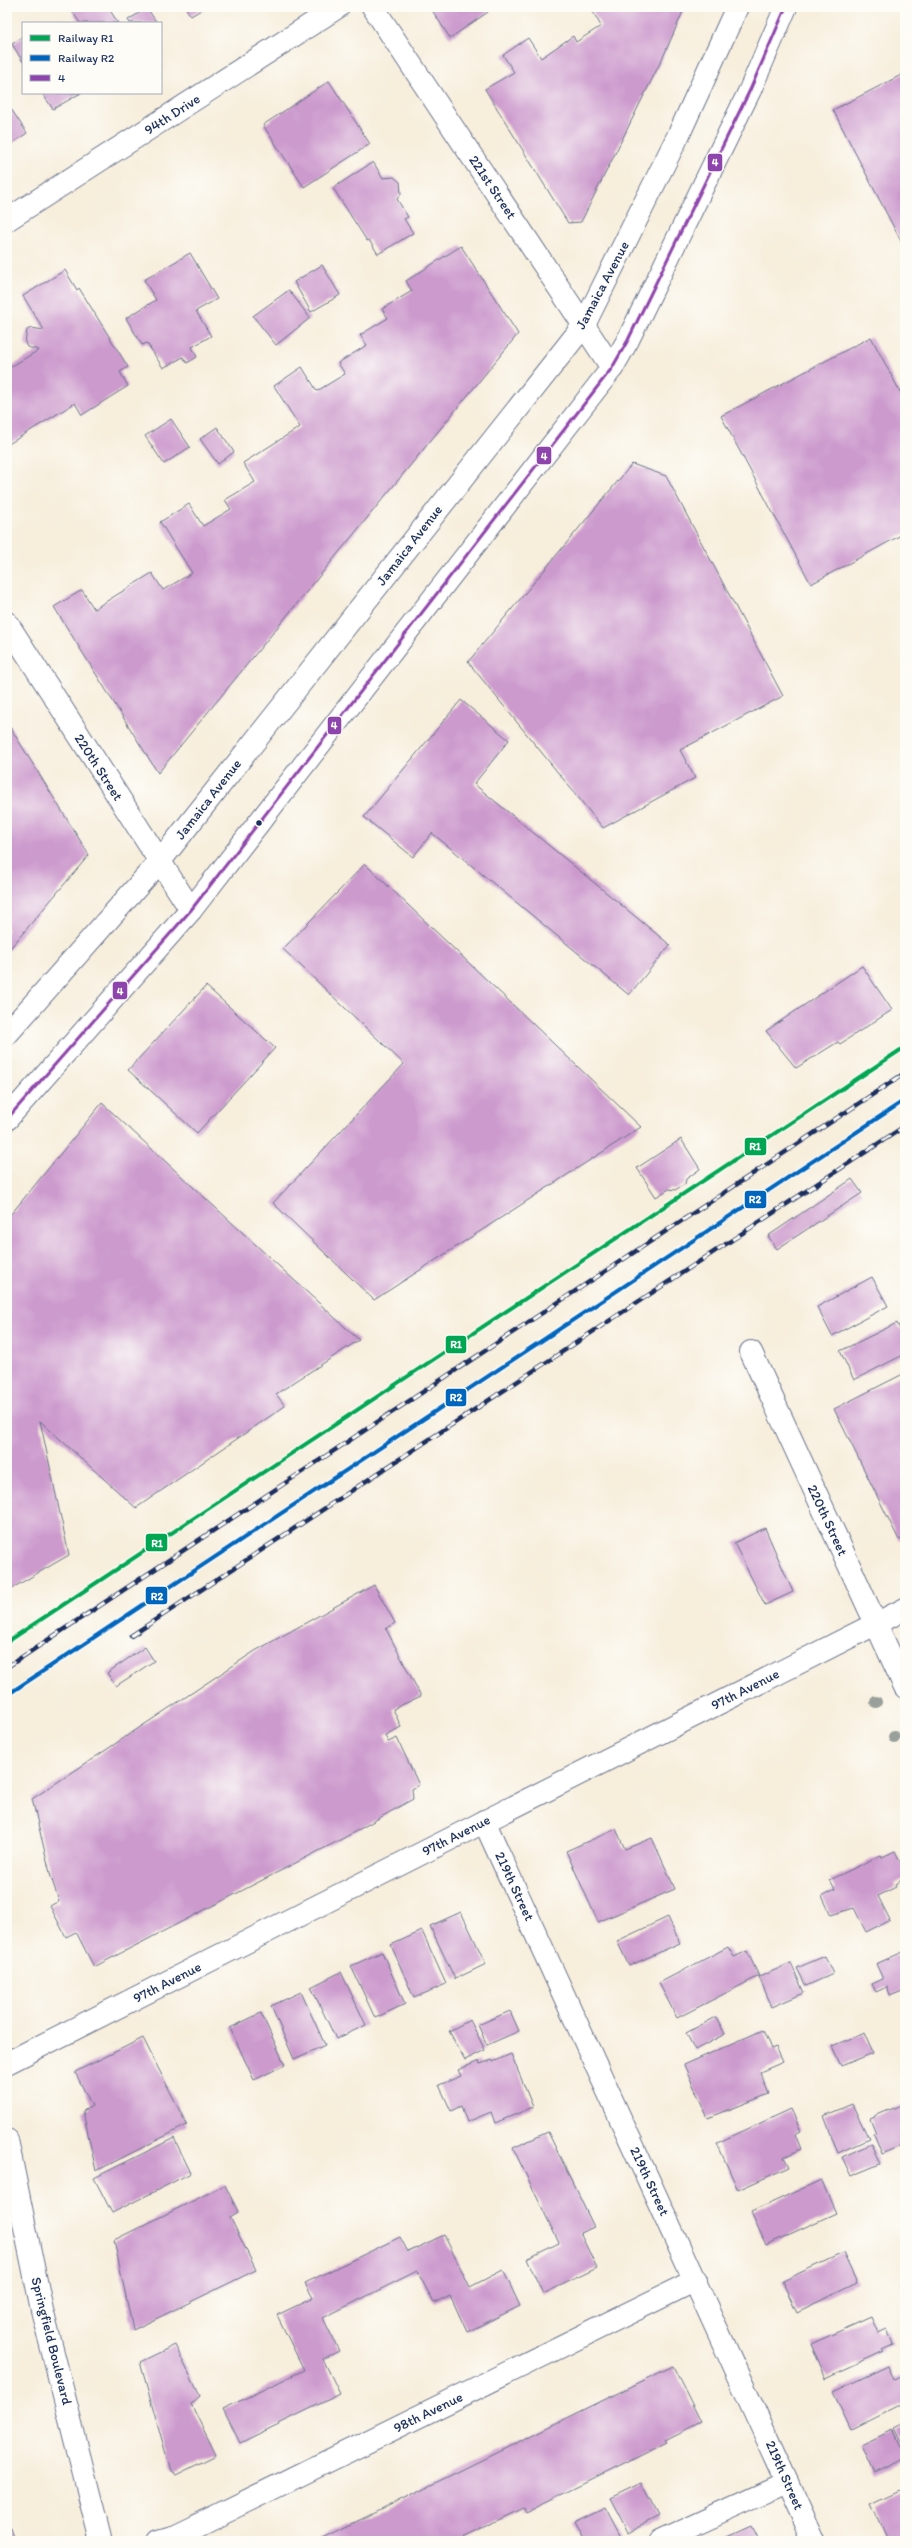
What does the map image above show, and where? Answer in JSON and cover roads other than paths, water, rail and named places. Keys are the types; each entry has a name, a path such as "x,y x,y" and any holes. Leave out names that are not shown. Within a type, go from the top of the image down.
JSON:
{"street":[{"name":"94th Drive","path":"7,220 338,7"},
{"name":"221st Street","path":"373,7 612,368"},
{"name":"Jamaica Avenue","path":"7,1034 160,861 584,325 679,134 737,7"},
{"path":"7,1119 191,910 612,368 628,340 750,90 786,7"},
{"name":"220th Street","path":"7,623 191,910"},
{"name":"220th Street","path":"751,1352 905,1687"},
{"name":"97th Avenue","path":"7,2063 905,1609"},
{"name":"219th Street","path":"484,1821 696,2280 814,2541"},
{"name":"Springfield Boulevard","path":"7,2144 42,2310 101,2541"},
{"name":"98th Avenue","path":"159,2541 200,2524 696,2280"}],"lane":[{"path":"659,2541 788,2482"}],"railway":[{"path":"7,1642 905,1047"},
{"path":"7,1667 905,1073"},
{"path":"131,1636 905,1126"},
{"path":"7,1695 540,1342"}],"rail line":[{"name":"R1","path":"7,1642 905,1047"},
{"name":"R2","path":"7,1695 905,1100"}]}
